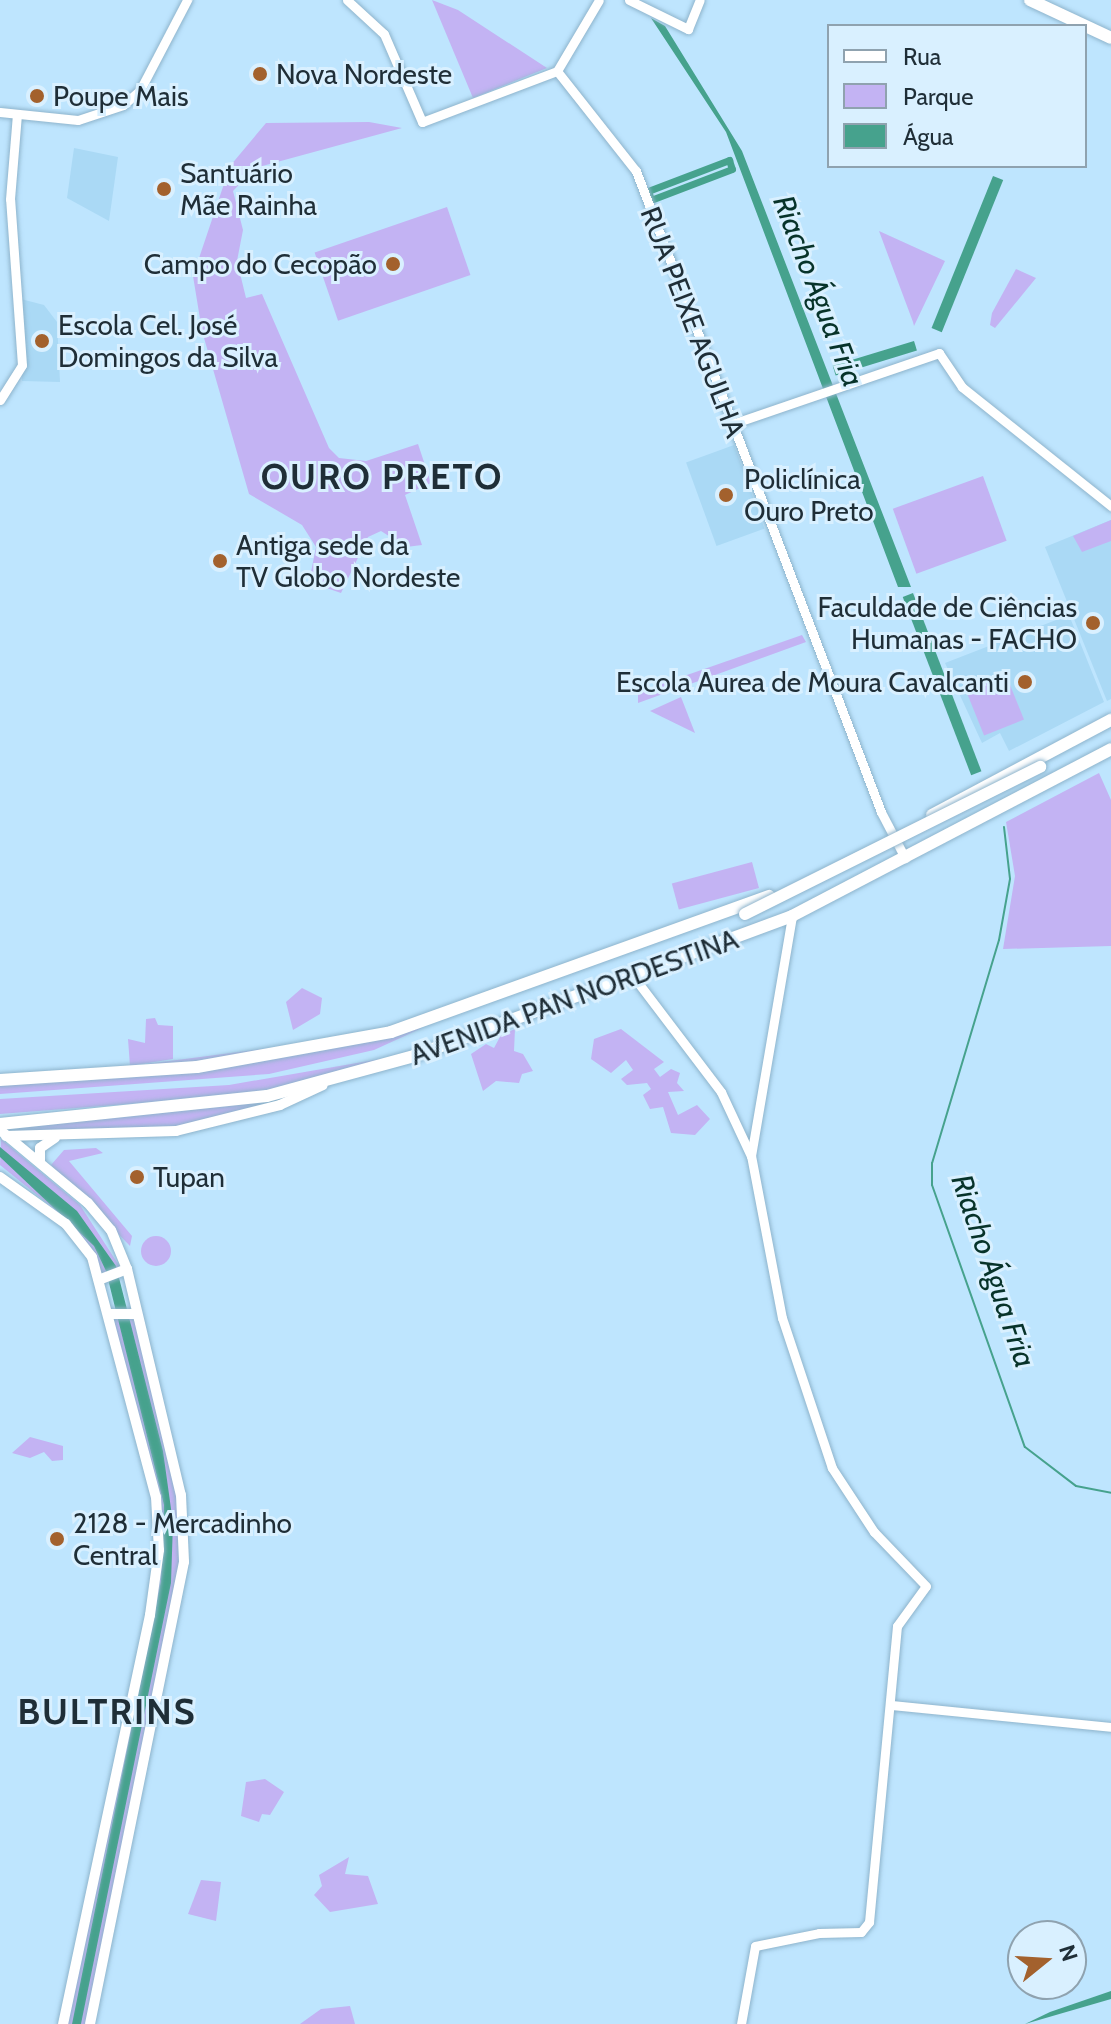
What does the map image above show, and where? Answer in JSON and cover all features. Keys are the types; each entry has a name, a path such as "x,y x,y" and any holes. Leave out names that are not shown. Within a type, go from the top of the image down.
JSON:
{"main road":[{"path":"1030,0 1081,24"},
{"path":"1087,27 1111,38"},
{"name":"AVENIDA PAN NORDESTINA","path":"639,947 783,890 1111,720"},
{"name":"AVENIDA PAN NORDESTINA","path":"0,1080 197,1067 357,1040 745,914 1040,767 1111,728"},
{"name":"AVENIDA PAN NORDESTINA","path":"0,1124 128,1113 323,1085 633,976 792,916 1111,749"},
{"path":"927,817 927,832 940,840"},
{"path":"2,1134 58,1137 212,1124 301,1098 323,1085"},
{"path":"2,1134 40,1162 102,1219 125,1312 174,1455 184,1562 90,2024"},
{"path":"40,1162 40,1148 58,1137"},
{"path":"0,1168 115,1274 125,1312 156,1497 159,1550 135,1695 63,2024"},
{"path":"0,1177 24,1189"}],"street":[{"path":"0,112 78,120 123,105 140,90 187,0"},
{"path":"347,0 384,34 422,122 557,71 599,0"},
{"path":"629,0 688,29 700,0"},
{"name":"RUA PEIXE AGULHA","path":"557,71 636,171 732,424 893,835 905,858"},
{"path":"0,400 22,365 10,199 17,114"},
{"path":"732,424 939,353 962,387 1111,506"},
{"path":"751,1156 792,916"},
{"path":"633,976 721,1092 751,1156 791,1358 821,1444 874,1532 926,1586 897,1626 872,1912 863,1931 755,1946 741,2024"},
{"path":"891,1705 1111,1727"}],"shaded area":[{"path":"74,148 118,157 109,221 67,198"},
{"name":"Escola Cel. José Domingos da Silva","path":"21,299 44,305 57,322 60,382 22,381"},
{"name":"Policlínica Ouro Preto","path":"734,445 764,529 717,546 686,462"},
{"name":"Faculdade de Ciências Humanas - FACHO","path":"1111,520 1111,699 1107,701 1045,547"},
{"name":"Escola Aurea de Moura Cavalcanti","path":"1069,615 1104,702 1009,751 1000,733 982,743 945,663"}],"green space":[{"path":"432,0 458,10 547,68 473,98"},
{"path":"369,122 402,128 255,168 233,191 243,230 237,261 246,298 262,294 329,448 339,458 366,461 418,444 431,483 405,495 422,545 406,547 381,531 368,537 341,593 309,582 316,547 302,525 249,494 202,331 193,276 230,166 266,123"},
{"name":"Campo do Cecopão","path":"447,207 470,275 338,321 315,253"},
{"path":"879,231 945,261 914,326 913,322"},
{"path":"1016,269 1036,278 995,328 990,325 992,313"},
{"path":"983,476 1007,541 916,574 893,509"},
{"path":"1111,520 1111,541 1082,552 1073,536"},
{"path":"802,635 806,642 638,703 638,692"},
{"path":"1006,675 1024,720 984,736 966,691"},
{"path":"681,697 695,733 650,711"},
{"path":"1099,773 1111,800 1111,946 1003,949 1015,876 1006,822"},
{"path":"752,862 759,888 679,910 672,883"},
{"path":"302,988 322,998 320,1014 293,1030 286,1002"},
{"path":"155,1018 158,1025 173,1026 173,1059 130,1066 128,1039 145,1043 146,1019"},
{"path":"422,1028 374,1050 269,1074 0,1094 0,1083"},
{"path":"515,1029 514,1051 523,1054 533,1071 522,1074 519,1083 496,1081 483,1091 471,1054 486,1044 494,1048 501,1035"},
{"path":"621,1029 664,1062 654,1069 660,1077 671,1069 680,1073 677,1083 684,1091 668,1092 678,1115 697,1105 710,1119 695,1135 671,1133 663,1107 650,1109 643,1095 651,1089 647,1083 627,1085 621,1079 633,1070 626,1060 611,1073 591,1059 594,1039"},
{"path":"409,1054 269,1093 0,1114 0,1099 229,1085"},
{"path":"311,1091 178,1130 7,1135 0,1129"},
{"path":"1,1139 80,1205 122,1270 104,1277 69,1221 0,1165"},
{"path":"96,1148 103,1153 69,1161 132,1236 130,1246 51,1165 64,1150"},
{"path":"156,1236 167,1240 171,1251 167,1262 156,1266 145,1262 141,1251 145,1240"},
{"path":"113,1315 133,1315 156,1392 178,1492 181,1557 87,2024 66,2024 161,1548"},
{"path":"30,1437 63,1446 63,1460 52,1461 44,1452 30,1458 12,1453"},
{"path":"265,1779 284,1792 270,1815 262,1814 259,1822 241,1816 246,1782"},
{"path":"349,1857 345,1874 368,1876 378,1904 330,1912 314,1895 322,1886 319,1875"},
{"path":"201,1880 221,1882 216,1921 188,1914"},
{"path":"350,2006 355,2024 300,2024 321,2009"}],"water":[{"path":"651,18 665,26 742,151 911,587 898,587 726,132"},
{"path":"993,176 1003,180 942,332 932,328"},
{"path":"914,341 917,351 836,375 833,366"},
{"path":"913,593 981,771 971,775 903,597"},
{"path":"0,1147 77,1211 116,1266 163,1451 173,1523 171,1583 81,2024 72,2024 161,1581 164,1505 106,1271 94,1246 0,1157"},
{"path":"1111,1991 1111,1999 1025,2024 1050,2012"}],"waterway":[{"path":"729,160 732,169 651,200 648,191 729,160"},
{"name":"Riacho Água Fria","path":"1004,827 1010,879 999,940 932,1163 932,1185 1025,1447 1076,1486 1111,1493"}],"place":[{"name":"Nova Nordeste","path":"260,74"},
{"name":"Poupe Mais","path":"37,96"},
{"name":"Santuário Mãe Rainha","path":"164,189"},
{"name":"Campo do Cecopão","path":"393,264"},
{"name":"Escola Cel. José Domingos da Silva","path":"42,341"},
{"name":"Policlínica Ouro Preto","path":"726,495"},
{"name":"Antiga sede da TV Globo Nordeste","path":"220,561"},
{"name":"Faculdade de Ciências Humanas - FACHO","path":"1093,623"},
{"name":"Escola Aurea de Moura Cavalcanti","path":"1025,682"},
{"name":"Tupan","path":"137,1177"},
{"name":"2128 - Mercadinho Central","path":"57,1539"}],"district":[{"name":"OURO PRETO","path":"382,477"},
{"name":"BULTRINS","path":"107,1712"}]}
